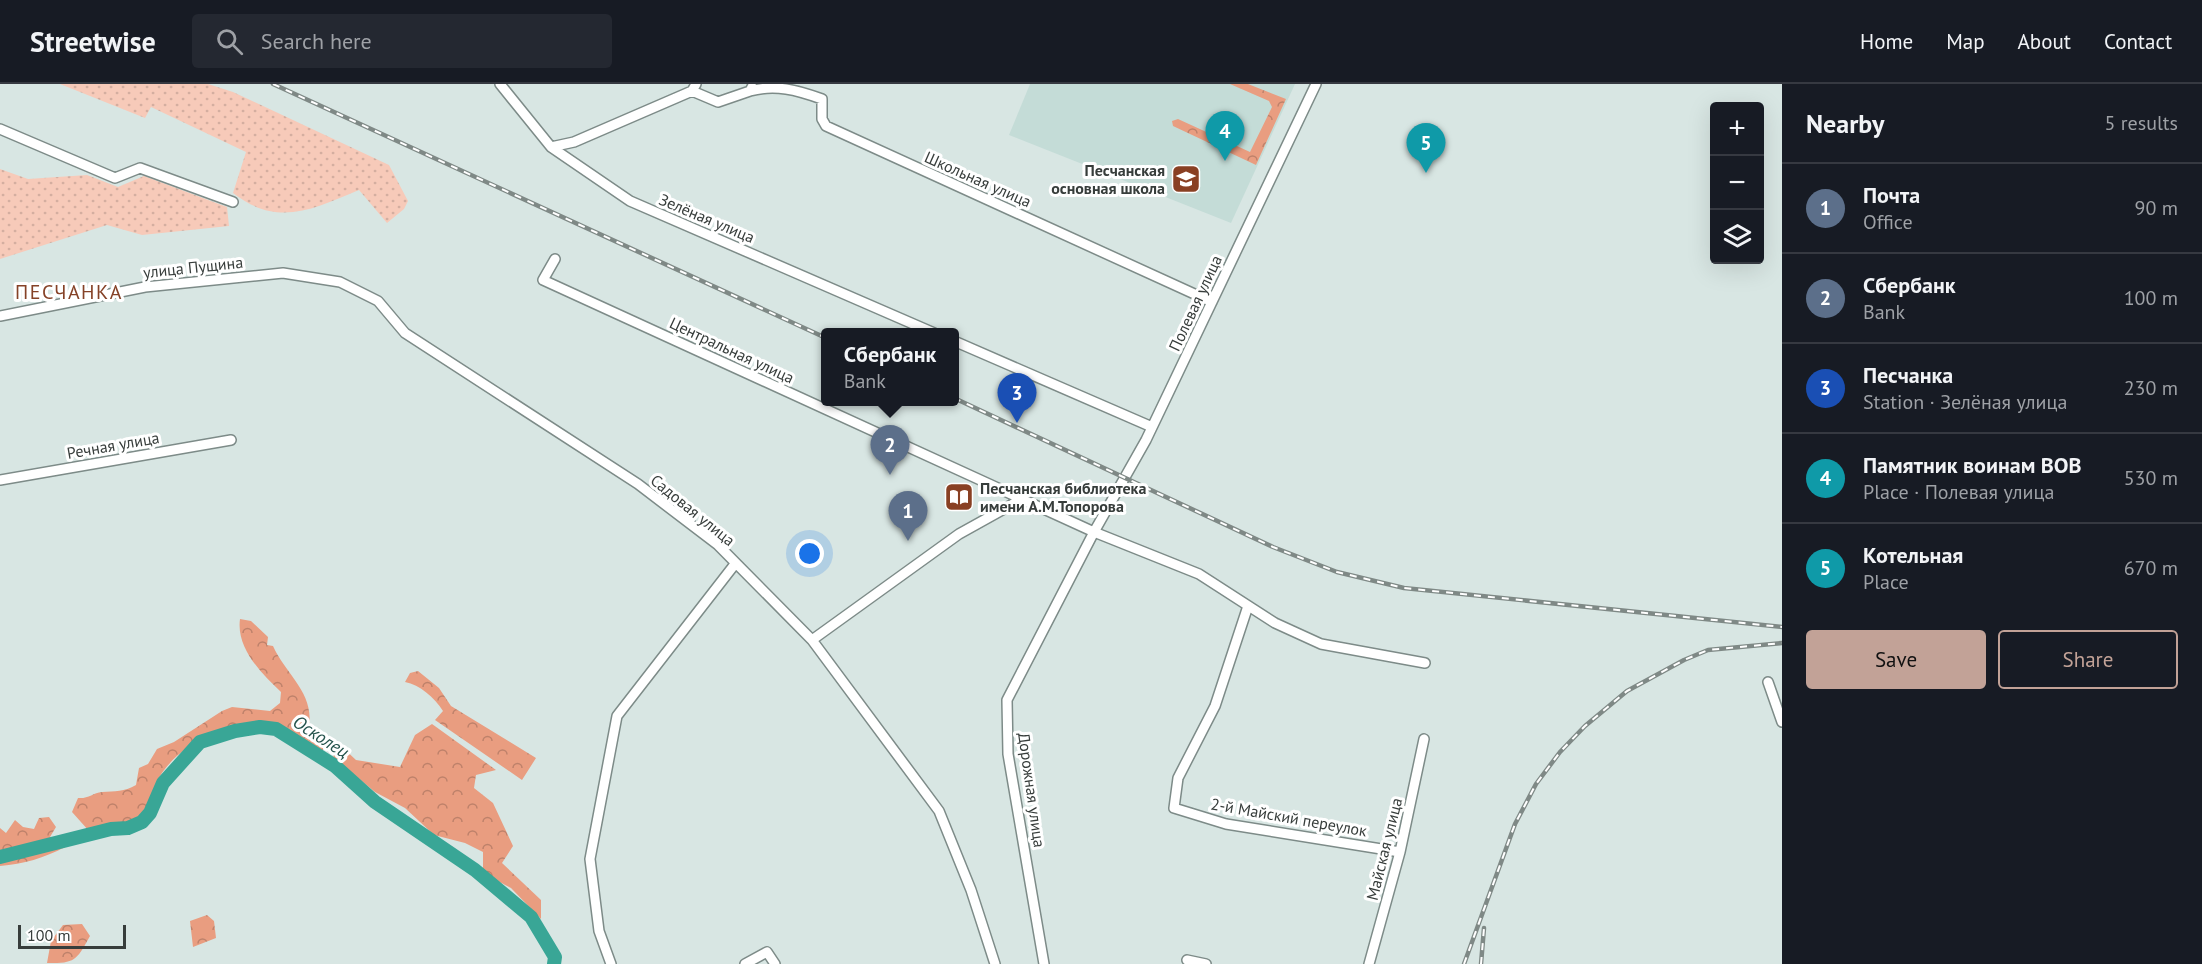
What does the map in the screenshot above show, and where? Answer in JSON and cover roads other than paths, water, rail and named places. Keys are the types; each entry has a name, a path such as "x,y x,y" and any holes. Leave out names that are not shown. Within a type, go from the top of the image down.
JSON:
{"street":[{"name":"Зелёная улица","path":"500,84 551,147 630,201 922,328"},
{"name":"Школьная улица","path":"751,87 766,84 794,89 822,99 822,119 826,126 1212,302"},
{"name":"Полевая улица","path":"1094,532 1152,427 1316,84"},
{"path":"551,147 574,142 694,87 718,102 751,87"},
{"path":"0,129 115,178 140,168 233,202"},
{"path":"567,157 574,142"},
{"name":"Центральная улица","path":"555,259 543,280 1094,532 1199,574 1275,623 1321,644 1425,663"},
{"name":"улица Пущина","path":"0,316 145,287 283,273"},
{"name":"Садовая улица","path":"283,273 340,282 378,301 405,333 638,484 718,545 812,640 939,811 971,890 995,964"},
{"path":"959,343 1152,427"},
{"name":"Речная улица","path":"0,480 231,440"},
{"path":"812,640 959,534 1022,499"},
{"name":"Дорожная улица","path":"1044,964 1008,754 1007,700 1094,532"},
{"path":"611,964 599,931 590,859 617,716 735,564"},
{"name":"2-й Майский переулок","path":"1248,606 1215,706 1178,778 1174,808 1226,824 1400,852"},
{"path":"1768,682 1782,722"},
{"name":"Майская улица","path":"1370,964 1400,852 1424,739"},
{"path":"745,964 767,952 776,964"},
{"path":"1187,960 1206,964"}],"waterway":[{"name":"Осколец","path":"0,857 111,829 128,828 142,822 150,813 163,783 200,742 235,731 260,727 276,729 335,766 375,802 475,870 531,917 555,957 554,964"}],"railway":[{"path":"273,84 821,336"},
{"path":"959,400 1273,547 1337,572 1404,588 1782,627"},
{"path":"1464,964 1515,824 1536,784 1560,752 1585,726 1627,691 1684,660 1708,650 1782,643"},
{"path":"1481,964 1484,928"}],"place":[{"name":"Памятник воинам ВОВ","path":"1225,161"},
{"name":"Котельная","path":"1426,173"},
{"name":"Песчанская основная школа","path":"1186,179"},
{"name":"Песчанка","path":"1017,423"},
{"name":"Сбербанк","path":"890,475"},
{"name":"Песчанская библиотека имени А.М.Топорова","path":"959,497"},
{"name":"Почта","path":"908,541"}],"district":[{"name":"ПЕСЧАНКА","path":"69,292"}]}
